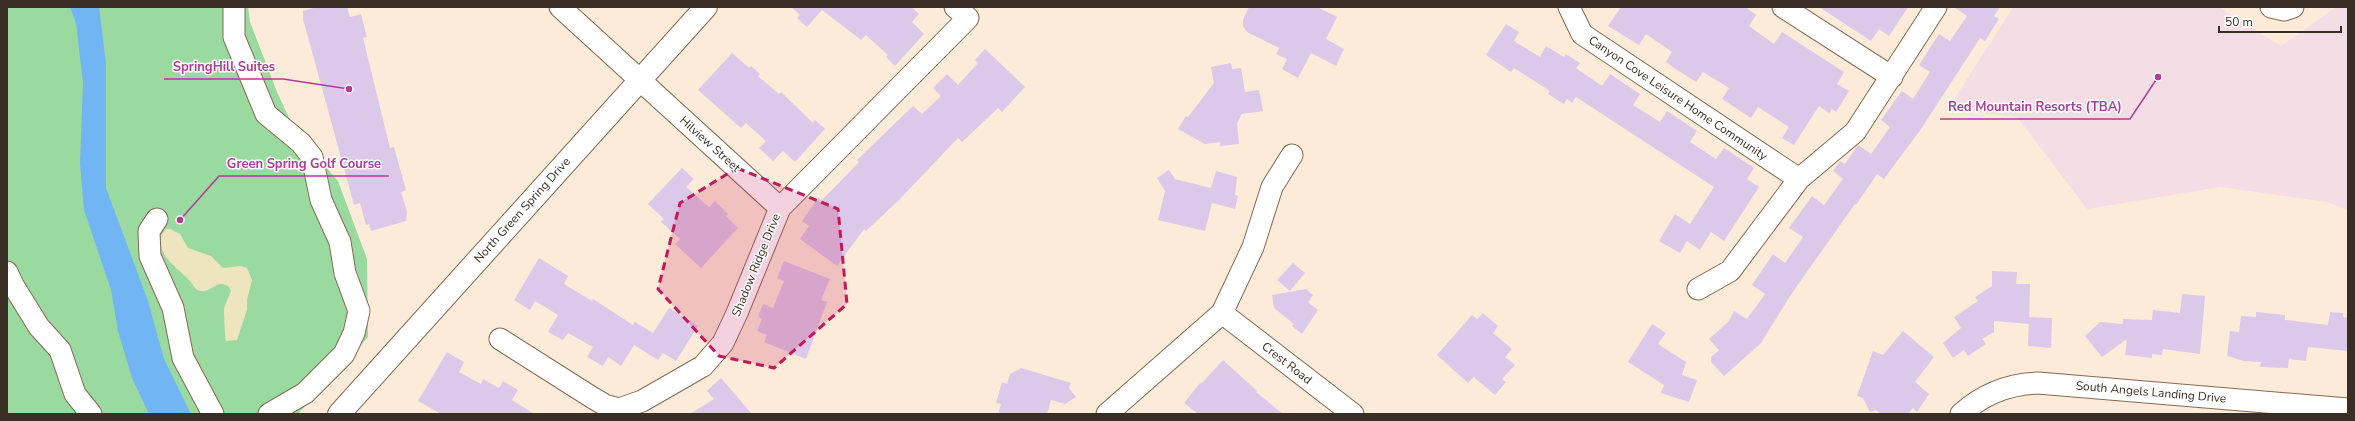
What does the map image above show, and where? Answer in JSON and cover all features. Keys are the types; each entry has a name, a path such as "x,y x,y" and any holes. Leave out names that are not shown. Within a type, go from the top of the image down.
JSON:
{"main road":[{"name":"North Green Spring Drive","path":"339,414 706,7"}],"street":[{"path":"234,7 234,37 266,114 300,144 312,157 321,200 340,242 345,273 359,311 354,333 344,354 305,393 269,414"},
{"name":"Hilview Street","path":"560,7 780,208"},
{"name":"Canyon Cove Leisure Home Community","path":"1569,7 1582,34 1799,179"},
{"path":"1783,7 1892,77"},
{"path":"1698,289 1730,271 1799,179 1855,132 1936,7"},
{"name":"Shadow Ridge Drive","path":"619,411 642,401 703,366 723,343 737,313 780,208 961,12"},
{"path":"1107,414 1222,313 1253,247 1272,187 1292,154"},
{"path":"157,219 149,231 150,256 173,308 183,358 213,414"},
{"path":"7,272 12,285 39,327 60,350 75,394 91,414"},
{"name":"Crest Road","path":"1222,313 1353,414"},
{"path":"500,339 593,398 619,411"},
{"name":"South Angels Landing Drive","path":"1961,414 1992,393 2010,387 2038,383 2348,409"}],"highlighted area":[{"path":"737,168 838,209 847,304 774,368 719,356 658,289 680,203"}],"shaded area":[{"path":"2013,7 2219,7 2281,46 2336,7 2348,7 2348,210 2327,202 2220,187 2087,209 2017,117 1948,109"}],"green space":[{"path":"7,7 248,7 250,22 277,92 295,131 338,181 367,259 368,337 298,414 7,414"}],"sand":[{"path":"166,229 170,229 180,234 188,248 211,256 223,268 241,266 247,268 252,280 247,300 247,310 237,340 226,341 224,309 231,291 229,287 221,284 205,291 199,291 196,289 190,281 170,262 163,251 160,237"}],"water":[{"path":"70,7 99,7 106,64 106,188 148,301 164,359 191,414 149,414 132,378 118,331 111,290 84,210 80,164 83,83 76,23"}],"building":[{"path":"317,7 347,7 350,17 361,14 367,37 363,38 390,148 394,147 406,190 401,192 407,212 406,221 371,231 369,224 366,225 360,203 354,205 303,19 303,11"},
{"path":"791,7 911,7 919,14 912,22 924,34 895,66 886,57 888,55 866,35 861,40 822,10 807,27 797,18 800,15"},
{"path":"1249,7 1317,7 1337,17 1326,39 1344,49 1336,66 1311,53 1298,78 1282,69 1287,59 1276,54 1279,48 1247,32 1243,26 1243,20"},
{"path":"1621,7 1745,7 1756,15 1749,26 1774,44 1782,32 1844,72 1837,84 1849,91 1836,112 1832,109 1829,113 1819,106 1794,145 1782,138 1789,127 1758,107 1751,118 1722,99 1729,88 1703,72 1696,82 1674,68 1666,62 1672,52 1646,34 1639,45 1608,26"},
{"path":"1819,7 1908,7 1889,36 1879,29 1871,41"},
{"path":"1954,7 2000,7 1994,16 1999,19 1985,41 1980,38 1921,129 1884,179 1877,174 1792,293 1761,343 1724,376 1711,362 1711,357 1719,350 1709,339 1728,322 1734,311 1747,319 1765,294 1752,285 1773,254 1785,263 1803,237 1789,228 1812,196 1824,205 1843,179 1833,171 1840,161 1845,164 1858,145 1871,154 1890,127 1881,120 1902,91 1913,99 1930,72 1919,65 1939,34 1950,41 1967,16"},
{"path":"1506,24 1519,32 1514,41 1540,57 1546,46 1564,57 1566,54 1580,63 1576,68 1602,86 1610,74 1640,94 1633,105 1660,122 1667,111 1697,131 1690,142 1716,159 1724,148 1754,168 1747,179 1759,187 1724,241 1711,232 1700,250 1687,241 1680,253 1659,241 1675,214 1690,224 1714,187 1576,97 1572,103 1567,99 1564,104 1548,94 1550,91 1514,68 1511,72 1486,55"},
{"path":"985,49 1025,87 1002,112 998,108 962,142 958,138 898,201 866,231 864,229 837,266 800,239 809,226 802,221 818,198 822,200 859,162 857,160 913,106 922,114 941,96 933,88 947,74 958,85 978,63 975,60"},
{"path":"732,53 749,68 751,66 760,74 758,76 779,94 781,92 813,123 815,120 825,129 795,162 783,151 773,161 759,148 766,141 746,123 741,128 698,90"},
{"path":"1231,63 1232,69 1241,68 1245,92 1259,90 1263,111 1242,114 1237,123 1239,144 1220,146 1220,142 1205,144 1178,129 1186,116 1188,117 1214,83 1211,67"},
{"path":"682,168 694,179 686,187 709,207 715,201 728,214 726,216 738,228 701,268 675,244 680,239 661,222 664,219 648,204"},
{"path":"1169,170 1175,179 1211,188 1216,171 1237,177 1235,195 1238,196 1235,209 1212,203 1205,231 1158,220 1165,191 1157,178"},
{"path":"539,258 568,276 564,284 592,301 593,299 633,325 635,322 653,333 669,308 698,326 676,361 663,353 658,360 634,345 621,366 608,357 603,366 587,357 593,347 568,333 563,340 548,332 558,315 535,301 530,310 514,300"},
{"path":"784,261 830,279 821,300 827,302 806,359 764,342 767,335 757,331 762,319 758,317 763,304 773,308 784,281 777,278"},
{"path":"1293,263 1305,273 1290,291 1277,280"},
{"path":"1992,271 2017,272 2016,284 2030,284 2029,324 1994,321 1994,332 1982,339 1986,344 1968,356 1964,350 1953,358 1943,343 1961,328 1954,317 1978,301 1975,297 1992,286"},
{"path":"1306,289 1313,295 1308,302 1318,310 1302,334 1292,326 1294,324 1274,308 1272,295"},
{"path":"2182,294 2205,296 2200,354 2163,349 2162,355 2152,354 2152,358 2125,355 2127,339 2102,357 2085,336 2100,322 2123,324 2123,319 2152,320 2153,310 2180,313"},
{"path":"2256,312 2285,315 2285,320 2328,325 2330,312 2343,313 2343,317 2348,318 2348,351 2308,347 2306,361 2289,359 2288,368 2260,367 2261,362 2244,361 2227,356 2230,331 2239,332 2241,316 2256,317"},
{"path":"1483,313 1498,326 1493,333 1512,349 1505,357 1515,365 1502,379 1506,382 1495,395 1474,377 1468,383 1437,355 1472,315 1477,319"},
{"path":"2029,317 2052,318 2051,348 2028,346"},
{"path":"1652,324 1666,333 1658,344 1686,362 1682,375 1697,380 1689,402 1661,393 1664,385 1628,362"},
{"path":"1903,331 1934,357 1915,382 1929,394 1917,412 1913,408 1908,414 1881,414 1876,410 1870,412 1863,398 1857,396 1873,351 1883,355"},
{"path":"447,352 464,362 459,372 481,384 483,379 499,388 503,381 518,390 512,400 534,414 441,414 418,401"},
{"path":"1223,360 1257,391 1256,392 1283,414 1198,414 1184,403 1200,383 1201,384"},
{"path":"1021,368 1071,383 1069,388 1076,397 1065,404 1051,400 1047,414 998,414 1001,404 996,403 1002,382 1007,384 1010,374"},
{"path":"721,378 752,414 690,414 714,399 707,391"}],"place":[{"name":"Red Mountain Resorts (TBA)","path":"2158,77"},
{"name":"SpringHill Suites","path":"349,89"},
{"name":"Green Spring Golf Course","path":"180,220"}]}
